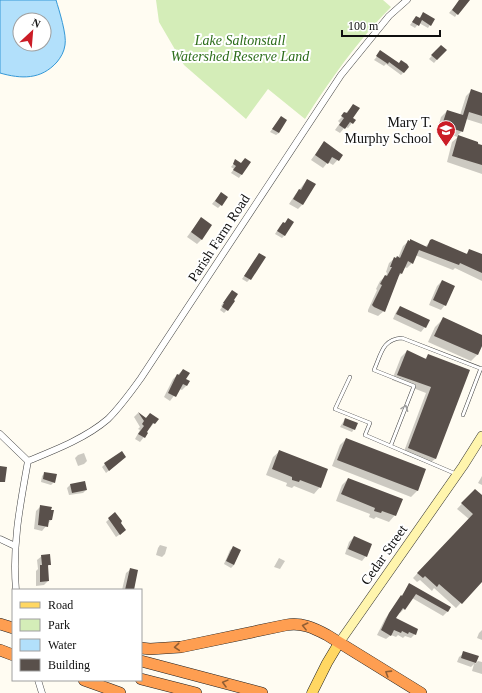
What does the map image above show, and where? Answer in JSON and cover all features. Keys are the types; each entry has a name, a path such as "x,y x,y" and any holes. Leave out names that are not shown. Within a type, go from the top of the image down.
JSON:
{"highway":[{"path":"0,623 12,626"},
{"path":"142,648 181,648 291,624 306,626 314,628 421,693"},
{"path":"0,644 12,647"},
{"path":"0,650 12,655"},
{"path":"142,661 262,693"},
{"path":"142,679 196,693"},
{"path":"87,681 120,693"}],"main road":[{"name":"Cedar Street","path":"312,693 339,643 482,436"}],"street":[{"name":"Parish Farm Road","path":"28,461 95,429 108,418 126,398 141,378 341,74 390,16 407,0"},
{"path":"0,434 28,461 18,514 15,546 16,589"},
{"path":"0,539 15,546"},
{"path":"38,681 42,693"}],"lane":[{"path":"391,445 414,386 374,370 386,344 393,338 402,338 411,341 481,369 463,415"},
{"path":"350,377 334,409 370,423 365,435 457,474"}],"green space":[{"name":"Lake Saltonstall Watershed Reserve Land","path":"156,0 383,0 391,7 367,33 345,61 305,119 268,89 246,119 184,65 159,22"}],"water":[{"path":"0,0 56,0 65,35 65,45 62,54 51,68 44,72 37,75 23,77 0,73"}],"building":[{"path":"459,0 470,0 458,15 452,10"},
{"path":"423,12 435,19 431,26 422,20 419,26 412,22 416,16 420,18"},
{"path":"441,45 447,50 437,60 431,55"},
{"path":"380,50 399,63 401,60 409,67 404,73 389,62 388,64 376,56"},
{"path":"471,89 482,93 482,116 469,112 463,132 442,125 447,110 463,115"},
{"path":"353,104 360,108 353,118 356,120 353,124 350,122 345,129 339,125 344,118 341,116 344,112 347,113"},
{"path":"281,116 287,120 279,133 272,129"},
{"path":"458,135 478,142 478,144 482,145 482,165 452,156"},
{"path":"324,141 343,155 339,161 332,157 328,164 315,155"},
{"path":"245,158 251,162 242,175 233,170 236,166 233,164 235,159 241,163"},
{"path":"307,179 316,184 303,205 293,199 299,189 301,190"},
{"path":"221,192 228,197 222,206 215,201"},
{"path":"201,217 212,225 202,240 191,232"},
{"path":"288,218 294,222 285,236 277,231 283,222 285,223"},
{"path":"410,239 427,247 432,239 467,254 469,249 482,254 482,273 460,263 459,265 419,250 413,264 408,261 402,274 400,273 385,312 374,307 372,305 382,285 380,284 392,267 390,267 394,257 396,258 397,256 400,258 408,240 410,241"},
{"path":"259,253 266,257 251,280 244,276"},
{"path":"442,280 455,286 446,306 433,300"},
{"path":"232,290 238,294 228,311 222,307"},
{"path":"400,306 430,320 426,328 396,314"},
{"path":"443,317 482,335 482,346 478,355 434,336"},
{"path":"407,350 426,359 428,354 470,370 436,459 408,448 431,387 397,375"},
{"path":"183,369 190,373 186,379 190,381 187,386 183,384 176,397 168,393 177,374 179,375"},
{"path":"138,412 146,418 150,413 159,419 155,424 153,423 145,438 138,434 144,426 142,424 144,421"},
{"path":"345,418 358,423 355,430 343,425"},
{"path":"346,438 426,469 418,491 337,460"},
{"path":"279,450 328,469 321,488 300,480 299,482 292,480 292,477 272,469"},
{"path":"122,451 126,457 109,471 104,463"},
{"path":"0,466 7,467 5,482 0,482"},
{"path":"44,472 57,474 55,483 43,479"},
{"path":"348,478 403,499 396,516 382,511 381,513 374,511 375,508 341,494"},
{"path":"85,481 87,490 72,493 70,484"},
{"path":"475,489 482,495 482,582 462,604 439,584 437,587 425,576 423,578 417,573 473,514 461,503"},
{"path":"40,505 52,507 51,510 54,510 52,520 49,520 48,527 38,525"},
{"path":"115,512 122,521 121,523 126,530 120,535 108,518"},
{"path":"354,536 372,544 367,557 348,549"},
{"path":"233,546 241,550 234,565 226,561"},
{"path":"50,554 51,565 48,565 49,581 40,582 40,565 42,565 41,555"},
{"path":"130,568 138,570 134,589 125,589"},
{"path":"409,583 451,607 448,612 416,594 405,610 403,608 396,618 418,629 416,635 409,632 408,634 402,631 401,633 394,630 391,636 381,630 389,613 401,595 402,596"},
{"path":"463,651 479,656 476,663 461,658"}],"place":[{"name":"Mary T. Murphy School","path":"446,147"}]}
